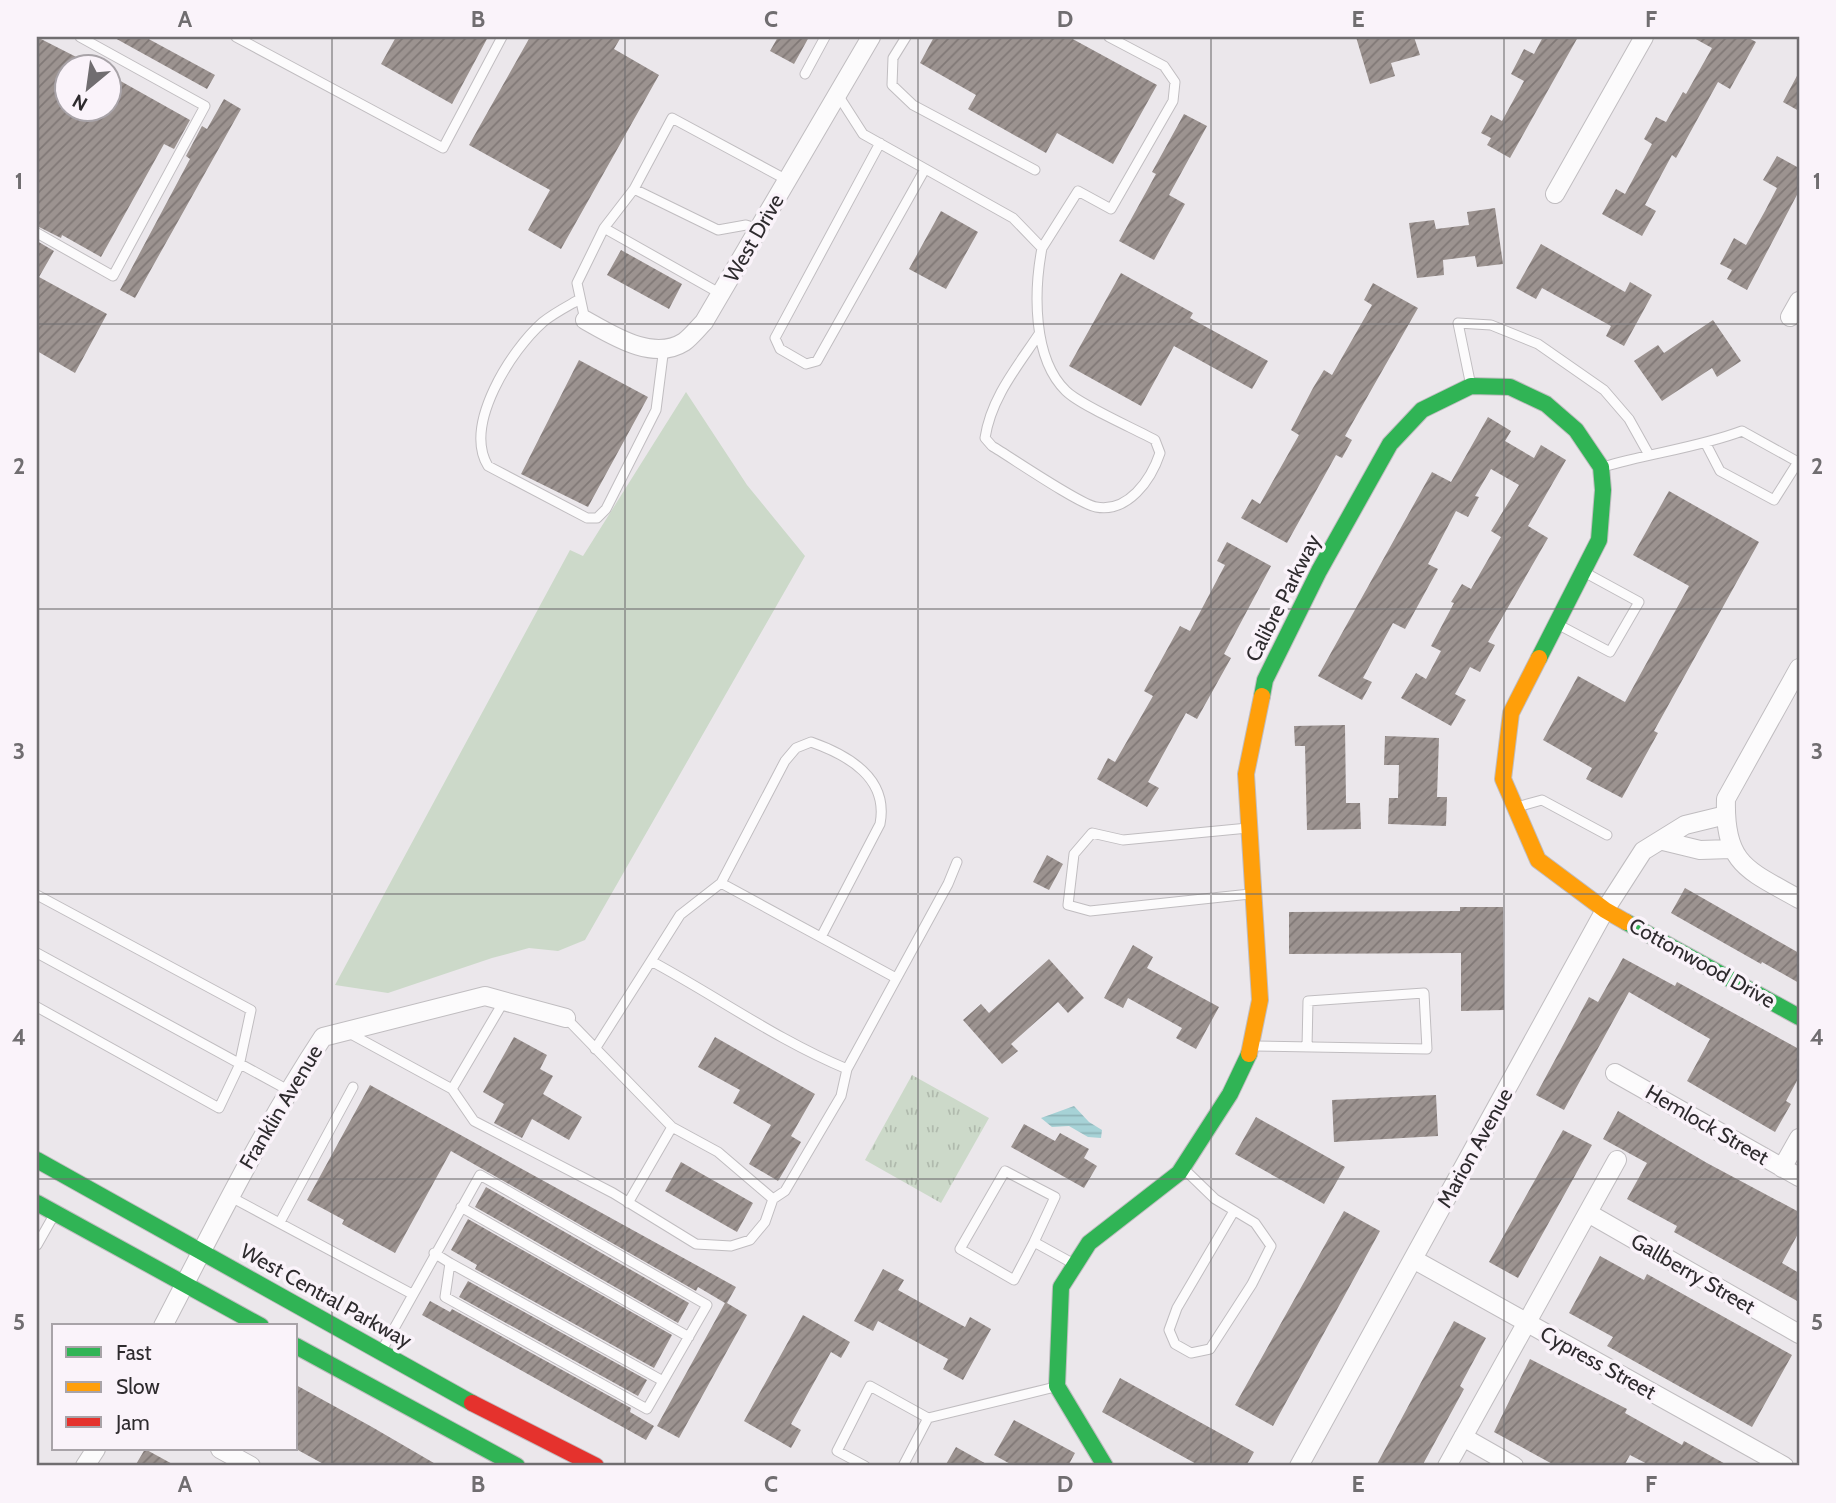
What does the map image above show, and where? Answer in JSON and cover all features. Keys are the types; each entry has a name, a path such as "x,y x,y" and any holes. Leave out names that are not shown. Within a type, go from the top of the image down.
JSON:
{"street":[{"name":"West Drive","path":"664,347 683,343 704,322 871,37"},
{"path":"1555,194 1644,37"},
{"path":"584,320 628,343 656,349 664,347"},
{"name":"Calibre Parkway","path":"1057,1386 1061,1287 1089,1243 1183,1167 1230,1094 1254,1046 1260,1000 1246,774 1265,680 1319,571 1390,444 1422,410 1471,386 1510,387 1546,404 1576,430 1601,467"},
{"path":"1601,467 1603,490 1599,540 1511,713 1503,779 1538,860 1605,910"},
{"path":"1799,668 1726,799 1731,849 1749,872 1799,899"},
{"name":"Marion Avenue","path":"1299,1466 1605,910 1643,851 1685,825 1726,815"},
{"path":"1663,841 1700,850 1731,849"},
{"name":"Cottonwood Drive","path":"1605,910 1799,1017"},
{"name":"Franklin Avenue","path":"164,1324 229,1196 288,1090 323,1037 485,996 566,1018"},
{"name":"Hemlock Street","path":"1615,1073 1799,1177"},
{"path":"1782,1168 1799,1138"},
{"name":"West Central Parkway","path":"37,1160 497,1417 596,1466"},
{"path":"1447,1466 1617,1160"},
{"path":"37,1203 257,1324"},
{"name":"Gallberry Street","path":"1588,1213 1799,1334"},
{"name":"Cypress Street","path":"1413,1259 1784,1466"},
{"path":"298,1347 517,1466"},
{"path":"1057,1386 1105,1466"},
{"path":"1463,1437 1514,1466"},
{"path":"85,1466 95,1450"},
{"path":"222,1450 251,1466"}],"lane":[{"path":"37,233 113,276 205,106 80,37"},
{"path":"236,37 443,148 502,37"},
{"path":"805,74 825,37"},
{"path":"906,37 893,58 892,85 913,105 1035,170"},
{"path":"1039,334 995,404 989,416 985,438 992,446 1094,507 1115,507 1130,500 1156,465 1160,453 1155,440 1066,392 1054,372 1039,334 1035,284 1042,247 1078,191 1111,209 1173,101 1175,82 1164,66 1110,37"},
{"path":"837,94 863,134 1013,218 1042,247"},
{"path":"584,320 577,283 604,228 634,189 672,118 787,180"},
{"path":"880,143 775,338 780,349 806,364 817,361 925,169"},
{"path":"634,189 718,230 746,225 759,229"},
{"path":"604,228 721,294"},
{"path":"580,299 544,322 525,341 501,376 486,409 480,436 480,453 488,466 587,518 597,518 606,509 656,410 664,347"},
{"path":"1471,386 1458,323 1490,325 1538,344 1604,390 1629,419 1648,453"},
{"path":"1601,467 1648,453 1706,444 1742,431 1798,462 1774,500 1720,471 1706,444"},
{"path":"1556,623 1610,652 1639,602 1583,572"},
{"path":"595,1049 680,915 721,883 785,761 796,748 811,742 832,749 866,772 877,789 883,809 880,824 821,937"},
{"path":"1515,808 1542,800 1607,835"},
{"path":"1250,828 1123,840 1092,833 1074,854 1068,905 1090,911 1255,894"},
{"path":"347,1032 452,1089 474,1121 628,1203 696,1244 714,1247 751,1240 765,1222 773,1199 785,1191 841,1096 847,1069 948,884 957,862"},
{"path":"721,883 896,978"},
{"path":"37,895 251,1010 239,1066 219,1108 37,1007"},
{"path":"37,953 239,1066 288,1090"},
{"path":"651,961 708,991 774,1036 847,1069"},
{"path":"1254,1046 1307,1047 1427,1049 1424,993 1308,1000 1307,1047"},
{"path":"452,1089 504,1001"},
{"path":"566,1018 672,1127 718,1152 773,1199"},
{"path":"280,1222 353,1087"},
{"path":"628,1203 672,1127"},
{"path":"1183,1167 1215,1199 1255,1223 1271,1246 1252,1284 1210,1349 1191,1353 1175,1344 1169,1331 1177,1308 1234,1211"},
{"path":"1005,1171 1055,1197 1034,1242 1014,1280 960,1249 1005,1171"},
{"path":"381,1352 480,1175 707,1305 647,1409 445,1297 450,1264"},
{"path":"229,1196 412,1294"},
{"path":"461,1207 689,1337"},
{"path":"37,1245 55,1213"},
{"path":"1034,1242 1076,1265"},
{"path":"434,1253 663,1381"},
{"path":"865,1466 837,1451 870,1386 928,1418 1057,1386"},
{"path":"902,1466 928,1418"}],"green space":[{"path":"686,392 747,485 805,556 585,940 558,951 529,948 388,993 335,985 570,550 583,556"},
{"path":"912,1075 989,1118 941,1203 865,1160"}],"water":[{"path":"1074,1106 1089,1122 1102,1130 1101,1138 1088,1137 1069,1126 1052,1127 1041,1118"}],"building":[{"path":"37,37 66,52 52,52 52,122 122,122 122,82 190,120 174,149 164,144 101,257 62,235 61,238 37,226"},
{"path":"113,37 145,37 215,75 207,89"},
{"path":"396,37 488,37 452,104 381,64"},
{"path":"530,37 621,37 614,49 659,75 561,249 528,230 550,190 469,145"},
{"path":"778,37 809,37 794,64 770,51"},
{"path":"934,37 1069,37 1157,85 1113,164 1057,133 1046,153 968,109 976,95 920,63"},
{"path":"1356,37 1414,37 1420,55 1391,63 1395,76 1370,84"},
{"path":"1543,37 1578,37 1510,158 1487,145 1491,138 1481,133 1491,115 1502,121 1524,81 1511,74 1524,49 1534,54"},
{"path":"1692,37 1747,37 1756,42 1730,89 1718,82 1676,158 1672,155 1645,205 1656,211 1642,236 1602,214 1616,189 1625,194 1652,144 1644,139 1656,117 1666,122 1683,92 1686,94 1712,48"},
{"path":"1799,72 1799,111 1783,102"},
{"path":"224,99 241,109 135,298 120,290 190,159 186,156 202,126 207,129"},
{"path":"1184,114 1207,126 1169,195 1185,204 1154,260 1119,241 1156,174 1152,172"},
{"path":"1777,156 1799,168 1799,191 1747,290 1727,279 1732,270 1720,264 1734,238 1746,245 1765,211 1777,188 1763,180"},
{"path":"1495,208 1503,264 1477,267 1475,256 1443,260 1444,275 1417,278 1409,223 1434,220 1436,229 1469,225 1467,212"},
{"path":"941,211 978,232 946,289 909,269"},
{"path":"37,241 54,251 39,277 107,314 75,373 37,351"},
{"path":"1541,244 1625,292 1630,282 1652,295 1624,346 1606,336 1611,326 1542,288 1536,299 1516,288"},
{"path":"621,250 682,284 669,309 607,275"},
{"path":"1121,273 1193,313 1190,318 1268,361 1252,389 1174,346 1141,406 1069,366"},
{"path":"1373,283 1418,308 1345,436 1352,440 1342,458 1336,455 1287,543 1241,518 1252,499 1260,504 1299,435 1291,430 1324,370 1332,375 1372,305 1364,300"},
{"path":"1713,320 1741,361 1717,377 1712,368 1662,401 1634,361 1658,345 1664,353"},
{"path":"579,360 648,397 588,507 521,474"},
{"path":"1488,417 1511,431 1505,441 1534,458 1541,445 1566,460 1528,526 1548,538 1488,642 1495,645 1480,672 1470,667 1455,694 1466,700 1451,726 1401,698 1416,673 1426,679 1441,651 1431,646 1454,603 1451,602 1462,584 1471,589 1501,537 1491,531 1519,485 1491,469 1475,496 1479,497 1468,517 1456,511 1428,564 1438,569 1405,629 1393,623 1363,678 1372,682 1362,700 1318,676 1432,472 1451,482"},
{"path":"1669,491 1759,542 1654,731 1658,733 1622,798 1586,779 1592,768 1543,740 1578,676 1625,702 1689,586 1633,555"},
{"path":"1227,542 1271,566 1224,654 1231,658 1197,719 1186,713 1148,782 1159,788 1147,807 1097,779 1108,758 1115,762 1153,696 1144,691 1180,626 1190,631 1225,565 1217,561"},
{"path":"1345,725 1346,803 1360,803 1361,829 1307,830 1305,746 1295,746 1294,726"},
{"path":"1385,736 1439,738 1437,797 1447,797 1446,826 1388,824 1389,798 1398,798 1399,765 1384,765"},
{"path":"1047,855 1063,864 1049,890 1033,882"},
{"path":"1685,888 1799,953 1799,983 1671,913"},
{"path":"1460,907 1503,907 1504,1010 1461,1011 1461,953 1289,954 1289,912 1460,911"},
{"path":"1133,945 1153,957 1147,968 1219,1007 1196,1049 1176,1038 1182,1028 1128,998 1123,1008 1104,998"},
{"path":"1623,958 1675,986 1677,982 1799,1049 1799,1077 1786,1101 1791,1104 1775,1132 1687,1081 1710,1039 1629,992 1564,1110 1536,1095 1589,997 1598,1002"},
{"path":"1049,959 1084,998 1068,1013 1058,1002 1011,1044 1018,1051 1002,1064 963,1020 981,1004 989,1013"},
{"path":"514,1037 547,1055 540,1069 553,1076 543,1094 582,1117 569,1140 532,1119 522,1138 494,1123 504,1104 483,1092"},
{"path":"715,1037 815,1094 791,1136 801,1142 778,1181 749,1164 771,1125 733,1103 740,1090 698,1067"},
{"path":"370,1085 736,1287 727,1303 747,1315 679,1438 657,1426 725,1303 698,1287 696,1291 451,1151 395,1253 342,1224 344,1220 307,1200"},
{"path":"1436,1095 1438,1136 1334,1142 1332,1100"},
{"path":"1618,1111 1799,1212 1799,1232 1782,1263 1799,1273 1799,1302 1674,1232 1677,1226 1627,1199 1647,1163 1603,1139"},
{"path":"1256,1117 1345,1167 1324,1204 1235,1154"},
{"path":"1024,1124 1055,1141 1060,1133 1089,1149 1084,1158 1097,1166 1084,1188 1011,1147"},
{"path":"1563,1130 1592,1145 1518,1278 1489,1262"},
{"path":"681,1162 753,1203 737,1232 665,1191"},
{"path":"486,1187 689,1303 678,1323 475,1207"},
{"path":"1344,1211 1380,1231 1273,1426 1235,1405"},
{"path":"468,1219 672,1335 654,1368 475,1269 477,1265 451,1250"},
{"path":"1600,1256 1644,1280 1647,1274 1792,1355 1752,1427 1607,1346 1613,1337 1569,1313"},
{"path":"883,1269 904,1280 898,1290 965,1327 970,1317 991,1329 963,1380 943,1369 948,1359 878,1321 873,1331 854,1321"},
{"path":"468,1281 647,1380 638,1396 459,1297"},
{"path":"430,1301 450,1312 452,1309 631,1408 630,1412 654,1426 646,1440 422,1315"},
{"path":"803,1315 850,1342 841,1358 831,1352 791,1424 801,1430 791,1448 744,1421"},
{"path":"1454,1321 1486,1338 1460,1386 1464,1389 1422,1466 1376,1466"},
{"path":"1530,1359 1627,1409 1625,1413 1682,1445 1684,1441 1729,1466 1651,1466 1630,1455 1624,1466 1556,1466 1494,1432"},
{"path":"1120,1378 1254,1452 1246,1466 1200,1466 1102,1412"},
{"path":"298,1386 439,1466 327,1466 298,1450"},
{"path":"1014,1420 1075,1453 1068,1466 1014,1466 994,1455"},
{"path":"956,1447 990,1466 945,1466"},
{"path":"147,1450 176,1466 135,1466"}],"traffic: fast":[{"path":"1262,696 1265,680 1319,571 1390,444 1422,410 1471,386 1510,387 1546,404 1576,430 1601,467 1603,490 1599,540 1539,658"},
{"path":"1626,922 1799,1017"},
{"path":"1105,1466 1057,1386 1061,1287 1089,1243 1179,1173 1230,1094 1249,1054"},
{"path":"37,1160 472,1403"},
{"path":"37,1203 257,1324"},
{"path":"298,1347 517,1466"}],"traffic: slow":[{"path":"1539,658 1511,713 1503,779 1538,860 1605,910 1626,922"},
{"path":"1249,1054 1260,1000 1246,774 1262,696"}],"traffic: jam":[{"path":"472,1403 596,1466"}]}
